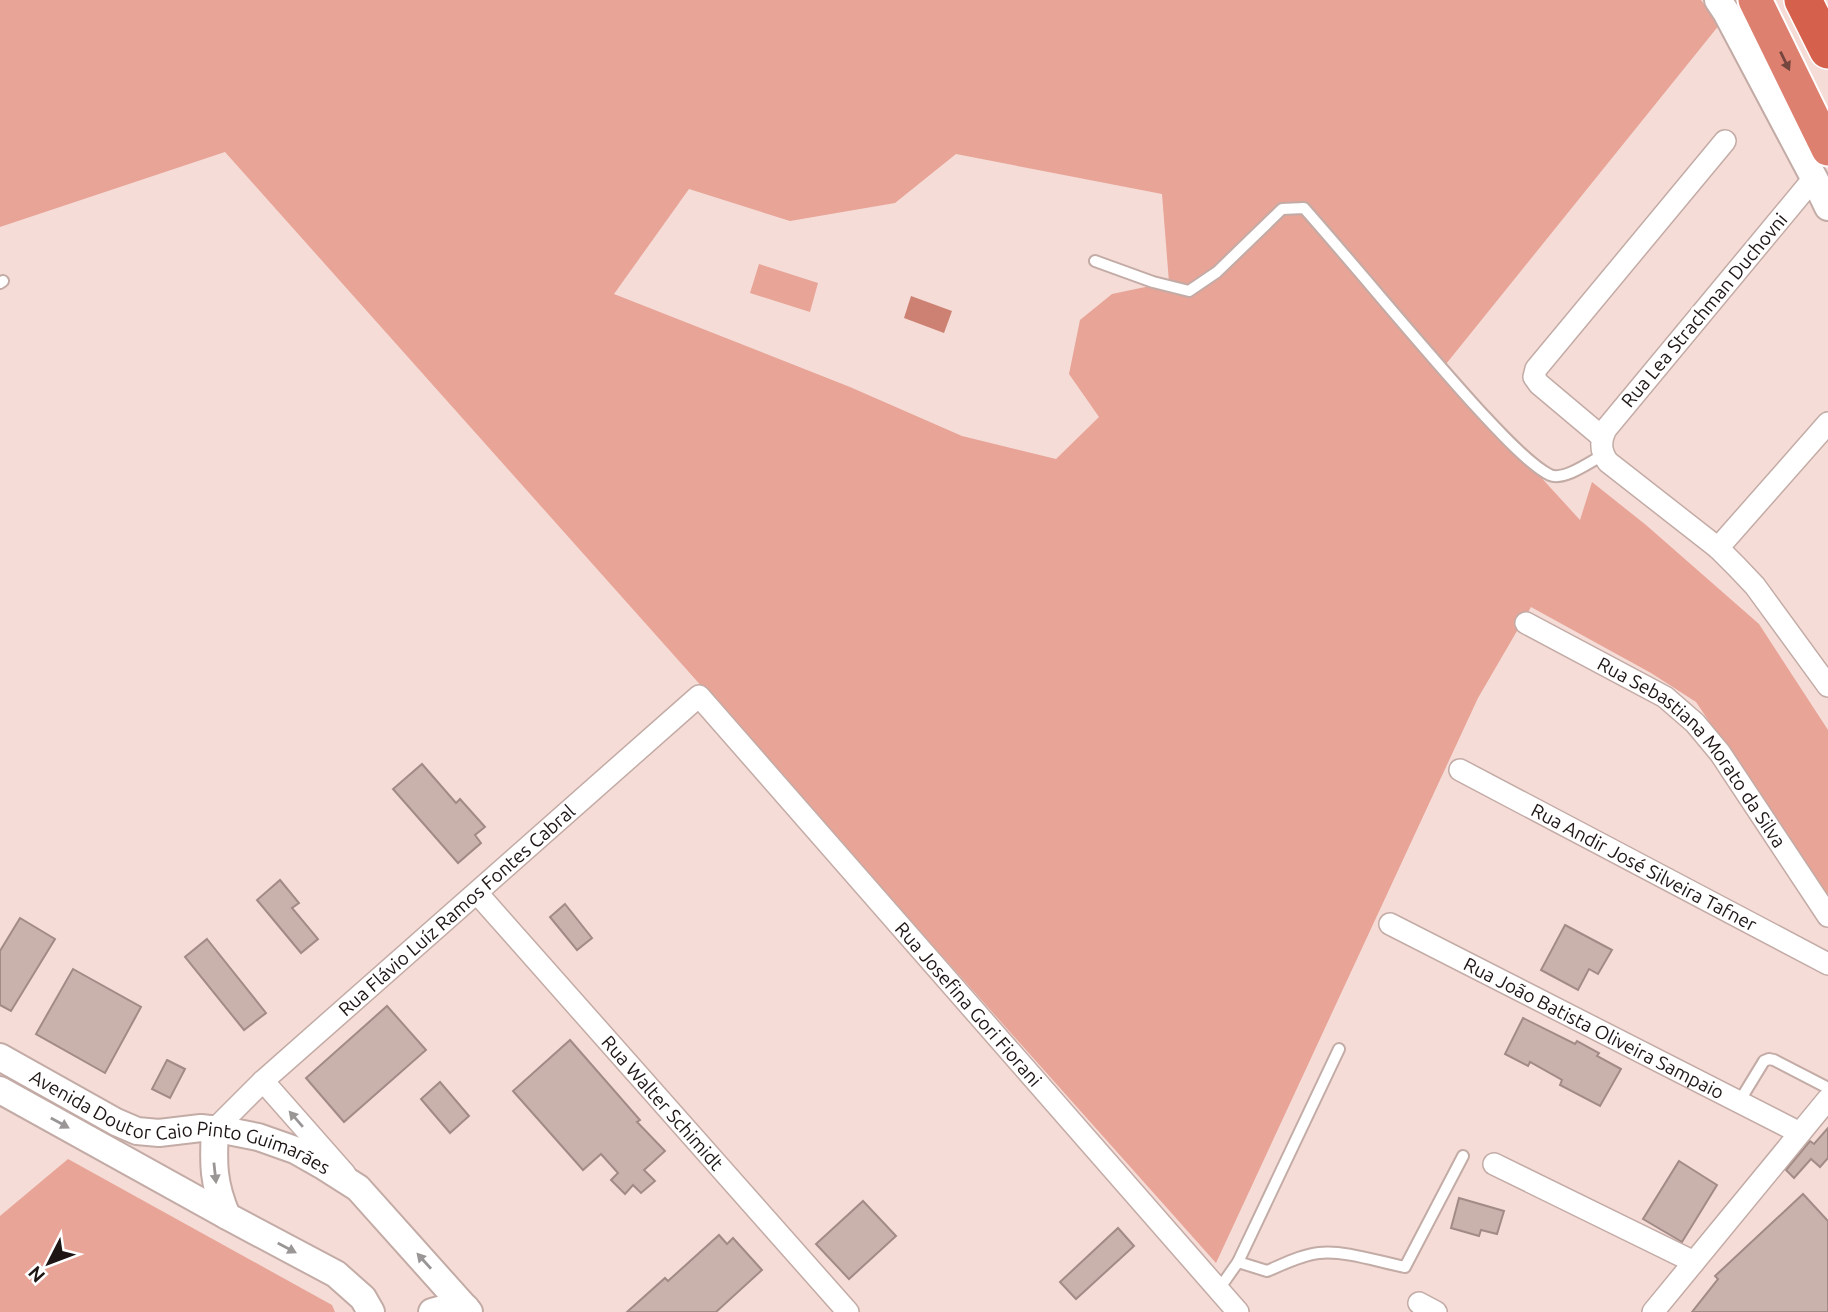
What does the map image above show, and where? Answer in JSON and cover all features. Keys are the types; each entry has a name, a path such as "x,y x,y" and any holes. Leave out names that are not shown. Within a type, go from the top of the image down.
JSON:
{"highway":[{"path":"1755,0 1821,164"},
{"path":"1803,0 1828,50"}],"street":[{"path":"1718,0 1821,164 1828,207"},
{"path":"1725,141 1536,369 1534,377 1602,446 1608,462 1718,548 1755,586 1828,686"},
{"name":"Rua Lea Strachman Duchovni","path":"1602,446 1606,429 1821,164"},
{"path":"1718,548 1828,423"},
{"name":"Rua Sebastiana Morato da Silva","path":"1526,623 1665,697 1695,723 1720,753 1828,916"},
{"name":"Rua Flávio Luíz Ramos Fontes Cabral","path":"215,1129 263,1081 699,696"},
{"name":"Rua Josefina Gori Fiorani","path":"699,696 1238,1312"},
{"name":"Rua Andir José Silveira Tafner","path":"1460,771 1828,964"},
{"name":"Rua Walter Schimidt","path":"477,893 848,1312"},
{"name":"Rua João Batista Oliveira Sampaio","path":"1390,923 1800,1133"},
{"name":"Avenida Doutor Caio Pinto Guimarães","path":"0,1057 137,1131 159,1133 215,1129 258,1137 295,1150 358,1188 468,1310"},
{"path":"263,1081 358,1188"},
{"name":"Avenida Doutor Caio Pinto Guimarães","path":"0,1090 336,1274 363,1298 371,1312"},
{"path":"1653,1312 1828,1099"},
{"path":"215,1129 214,1173 218,1196 227,1216"},
{"path":"1494,1164 1694,1262"},
{"path":"432,1312 453,1306 468,1310"}],"lane":[{"path":"1095,261 1153,282 1189,291 1217,272 1282,209 1304,208 1442,369 1495,427 1532,462 1551,475 1559,476 1574,471 1602,446"},
{"path":"1219,1289 1238,1262 1339,1049"},
{"path":"1739,1102 1764,1062 1769,1059 1774,1059 1828,1088"},
{"path":"1238,1262 1267,1271 1301,1257 1338,1253 1405,1267 1463,1156"}],"shaded area":[{"path":"0,0 1701,0 1720,24 1442,369 1580,520 1592,482 1646,525 1759,624 1828,730 1828,898 1696,702 1651,673 1531,607 1478,698 1216,1263 225,152 0,227","holes":["956,154 1162,194 1169,282 1112,294 1080,320 1069,374 1099,417 1056,459 962,436 850,387 614,294 689,189 790,221 895,203"]},
{"path":"759,264 818,283 810,312 750,293"},
{"path":"911,296 952,311 944,333 904,318"},
{"path":"68,1159 332,1305 335,1312 0,1312 0,1216"}],"building":[{"path":"422,764 456,803 460,799 485,827 475,835 481,843 458,863 393,789"},
{"path":"280,880 299,903 292,908 318,939 301,953 257,900"},
{"path":"565,904 592,938 577,950 550,917"},
{"path":"20,918 55,939 11,1011 0,1005 0,951"},
{"path":"1565,925 1612,950 1598,974 1589,969 1578,990 1541,970"},
{"path":"207,939 266,1013 244,1030 185,957"},
{"path":"73,969 141,1007 105,1073 36,1034"},
{"path":"387,1006 426,1050 344,1122 306,1078"},
{"path":"1523,1018 1575,1044 1577,1041 1621,1069 1600,1106 1560,1085 1562,1080 1530,1062 1528,1066 1505,1054"},
{"path":"570,1040 640,1120 637,1122 665,1151 644,1170 655,1181 641,1193 633,1185 625,1194 611,1180 618,1173 601,1154 583,1170 513,1091"},
{"path":"167,1060 185,1069 170,1098 152,1089"},
{"path":"440,1082 469,1116 450,1133 421,1099"},
{"path":"1828,1128 1828,1158 1820,1167 1811,1159 1794,1178 1786,1170 1810,1141 1814,1144"},
{"path":"1679,1161 1717,1185 1682,1242 1643,1219"},
{"path":"1803,1194 1828,1221 1828,1312 1692,1312 1718,1279 1715,1276"},
{"path":"1459,1198 1504,1211 1497,1234 1481,1230 1479,1236 1451,1228"},
{"path":"863,1201 896,1236 849,1279 816,1244"},
{"path":"1118,1228 1134,1246 1076,1299 1060,1282"},
{"path":"719,1235 727,1244 733,1238 762,1270 716,1312 627,1312 665,1278 668,1281"}]}
